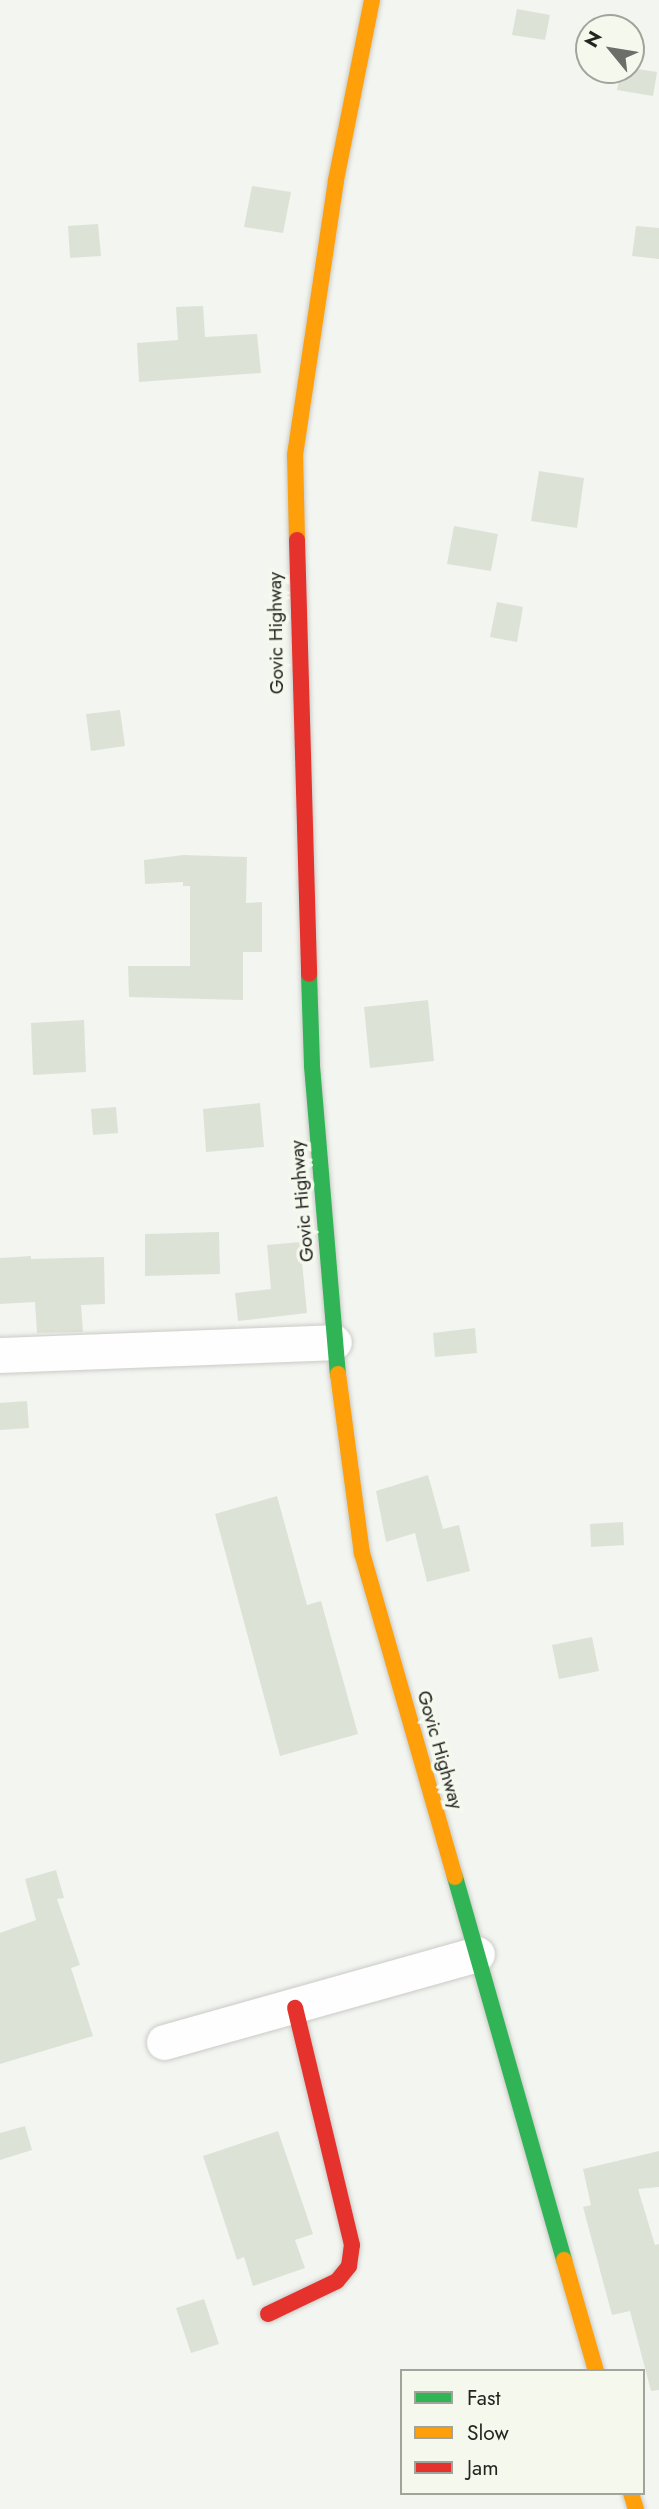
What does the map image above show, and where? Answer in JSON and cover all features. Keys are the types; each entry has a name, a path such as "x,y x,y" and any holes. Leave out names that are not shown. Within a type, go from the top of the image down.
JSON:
{"main road":[{"name":"Govic Highway","path":"372,0 336,180 295,456 312,1066 334,1342 362,1553 595,2369"},
{"path":"268,2314 337,2281 349,2266 352,2245 295,2008"}],"street":[{"path":"0,1355 334,1342"},
{"path":"164,2042 295,2008 477,1954"}],"building":[{"path":"517,9 550,15 545,40 512,35"},
{"path":"645,70 657,72 653,96 617,90 618,84 645,84"},
{"path":"252,186 291,192 283,233 244,227"},
{"path":"98,224 101,256 70,258 68,226"},
{"path":"636,226 659,228 659,259 632,256"},
{"path":"203,306 205,337 257,334 261,373 139,382 137,343 178,340 176,307"},
{"path":"539,471 584,478 577,528 531,521"},
{"path":"454,526 498,534 491,571 447,564"},
{"path":"497,602 523,607 517,642 490,637"},
{"path":"120,710 125,746 91,751 86,714"},
{"path":"183,855 247,857 246,903 262,902 262,952 243,952 243,1000 129,997 128,966 190,966 190,886 183,886 183,882 145,884 144,860"},
{"path":"428,1000 434,1061 370,1068 364,1007"},
{"path":"84,1020 86,1072 33,1075 31,1023"},
{"path":"260,1103 264,1147 206,1152 203,1109"},
{"path":"116,1107 118,1133 93,1135 91,1109"},
{"path":"219,1232 220,1274 145,1276 145,1234"},
{"path":"300,1242 307,1313 238,1321 235,1293 271,1289 267,1245"},
{"path":"31,1256 31,1259 104,1257 105,1304 81,1305 83,1332 37,1333 35,1302 0,1304 0,1258"},
{"path":"475,1328 477,1353 435,1357 433,1333"},
{"path":"27,1401 29,1428 0,1430 0,1403"},
{"path":"428,1475 443,1529 459,1525 470,1571 427,1582 415,1533 386,1542 376,1491"},
{"path":"277,1496 307,1605 321,1601 358,1734 280,1756 215,1514"},
{"path":"623,1522 624,1545 591,1547 590,1524"},
{"path":"592,1637 599,1671 559,1679 552,1645"},
{"path":"56,1870 64,1898 57,1899 80,1965 71,1968 93,2036 0,2064 0,1933 36,1920 25,1879"},
{"path":"25,2126 32,2150 0,2160 0,2133"},
{"path":"278,2131 313,2234 295,2240 305,2268 253,2286 244,2257 237,2260 203,2156"},
{"path":"659,2151 659,2187 638,2189 655,2245 659,2244 659,2390 651,2391 630,2311 612,2315 583,2207 591,2205 583,2169"},
{"path":"204,2299 219,2344 191,2353 176,2308"}],"traffic: fast":[{"path":"309,974 312,1066 338,1374"},
{"path":"455,1877 564,2260"}],"traffic: slow":[{"path":"297,540 295,455 336,180 372,0"},
{"path":"338,1374 362,1553 455,1877"},
{"path":"564,2260 595,2369"},
{"path":"632,2495 636,2509"}],"traffic: jam":[{"path":"297,540 309,974"},
{"path":"268,2314 337,2281 349,2266 352,2245 295,2008"}]}
